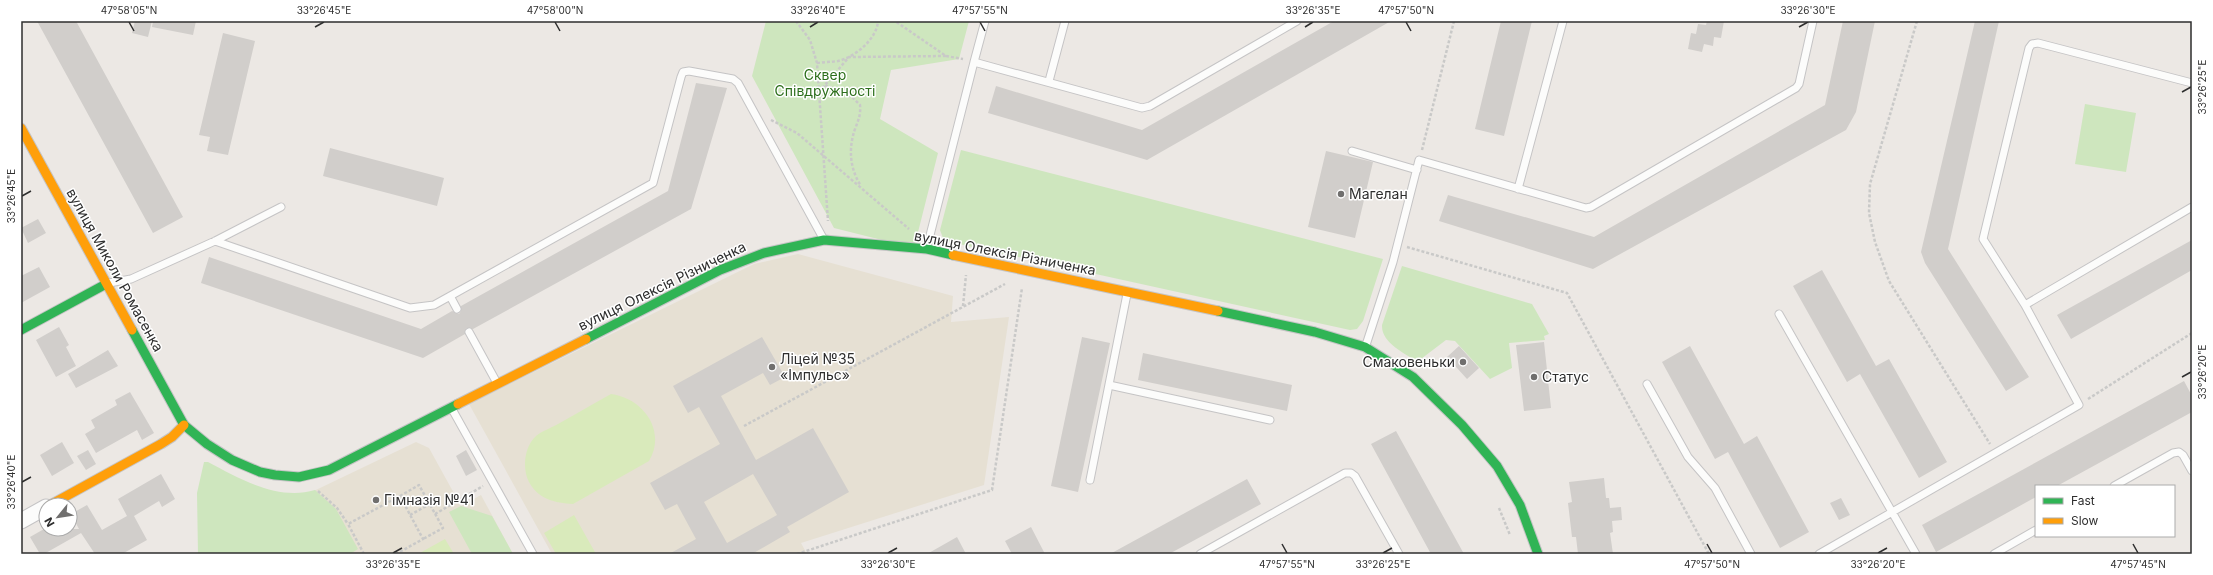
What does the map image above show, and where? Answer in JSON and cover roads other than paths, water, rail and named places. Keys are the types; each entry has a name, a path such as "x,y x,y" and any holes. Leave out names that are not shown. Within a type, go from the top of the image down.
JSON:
{"street":[{"name":"вулиця Миколи Ромасенка","path":"21,129 184,425"},
{"name":"вулиця Олексія Різниченка","path":"184,425 210,447 242,465 267,474 291,478 329,470 720,270 764,253 824,240 928,245 1128,292 1315,332 1365,347 1413,377 1462,425 1497,466 1520,505 1538,554"},
{"path":"21,330 106,284"},
{"path":"65,497 161,444 172,437 184,425"},
{"path":"21,521 38,511"}],"lane":[{"path":"928,245 985,21"},
{"path":"1049,81 1065,21"},
{"path":"974,62 1049,81 1134,107 1150,106 1297,21"},
{"path":"1518,189 1563,21"},
{"path":"1365,347 1398,244 1419,160 1586,208 1591,207 1796,88 1799,84 1813,21"},
{"path":"1819,554 2079,404 2025,305 1983,239 2029,48 2032,44 2038,43 2192,83"},
{"path":"215,241 410,308 434,305 653,183 681,76 683,72 689,71 736,80 824,240"},
{"path":"1352,151 1417,170"},
{"path":"106,284 131,279 215,241 280,207"},
{"path":"2025,305 2192,207"},
{"path":"1090,480 1128,292"},
{"path":"450,296 457,309"},
{"path":"1779,314 1916,554"},
{"path":"469,332 498,383"},
{"path":"1647,384 1688,457 1715,488 1751,554"},
{"path":"1109,385 1270,420"},
{"path":"451,408 533,554"},
{"path":"2116,485 2173,453 2179,452 2183,455 2192,471"},
{"path":"1200,554 1345,473 1351,473 1355,476 1398,554"},
{"path":"1994,554 2035,531"}],"place":[{"name":"Магелан","path":"1341,194"},
{"name":"Смаковеньки","path":"1463,362"},
{"name":"Ліцей №35 «Імпульс»","path":"772,367"},
{"name":"Статус","path":"1534,377"},
{"name":"Гімназія №41","path":"376,500"}],"park label":[{"name":"Сквер Співдружності","path":"825,84"}]}
